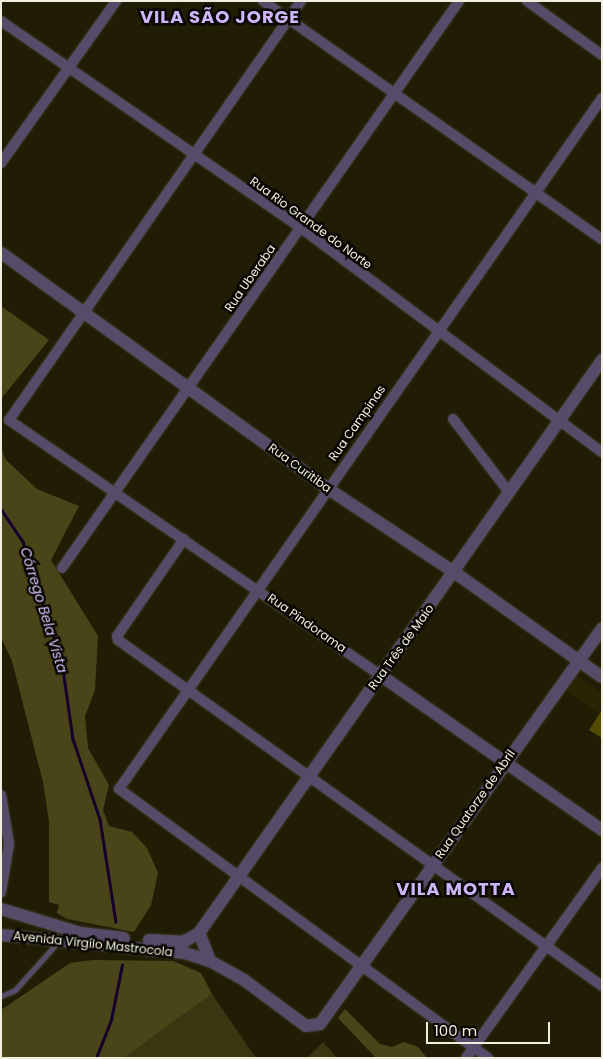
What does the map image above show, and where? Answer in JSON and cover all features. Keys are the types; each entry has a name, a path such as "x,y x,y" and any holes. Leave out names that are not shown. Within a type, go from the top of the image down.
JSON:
{"street":[{"path":"1,163 116,1"},
{"path":"264,1 602,239"},
{"path":"85,311 302,1"},
{"name":"Rua Uberaba","path":"62,568 301,228 393,91 459,1"},
{"path":"527,1 602,55"},
{"name":"Rua Rio Grande do Norte","path":"1,21 194,156 301,228 602,452"},
{"name":"Rua Campinas","path":"238,875 119,789 260,590 327,488 602,98"},
{"name":"Rua Curitiba","path":"1,253 85,311 327,488 454,572 602,677"},
{"name":"Rua Pindorama","path":"85,311 8,420 260,590 602,830"},
{"name":"Rua Três de Maio","path":"199,933 238,875 454,572 508,491 602,360"},
{"path":"453,419 508,491"},
{"path":"184,539 118,638 308,777 433,864 602,986"},
{"name":"Rua Quatorze de Abril","path":"313,1027 320,1024 505,761 602,628"},
{"path":"1,795 9,844 1,892"},
{"path":"466,1058 602,868"},
{"path":"238,875 360,968 488,1058"},
{"name":"Avenida Virgílo Mastrocola","path":"1,909 81,932 184,942 199,933"},
{"path":"199,933 210,961"},
{"name":"Avenida Virgílo Mastrocola","path":"1,934 57,943 159,949 210,961 244,980 306,1026 313,1027"}],"lane":[{"path":"1,996 16,990 57,943"}],"shaded area":[{"path":"1,306 49,340 1,399"},
{"path":"1,448 6,460 37,489 79,506 51,560 98,636 95,690 85,716 88,748 109,785 103,810 109,826 132,832 147,848 158,873 151,905 134,932 67,919 57,913 59,905 49,902 49,821 43,782 12,661 1,637"},
{"path":"574,676 578,676 602,693 599,713 565,689"},
{"path":"93,960 173,961 201,973 212,994 124,1058 1,1058 1,1010 70,963"},
{"path":"212,994 256,1058 124,1058"},
{"path":"345,1009 380,1044 392,1047 404,1042 418,1047 427,1058 376,1058 338,1018"},
{"path":"323,1042 337,1058 307,1058"}],"building":[{"path":"602,710 602,738 589,730"}],"waterway":[{"name":"Córrego Bela Vista","path":"1,509 23,542 62,662 73,739 100,819 116,922"},
{"name":"Córrego Bela Vista","path":"96,1058 111,1020 122,965"}],"district":[{"name":"VILA SÃO JORGE","path":"220,17"},
{"name":"VILA MOTTA","path":"456,889"}]}
